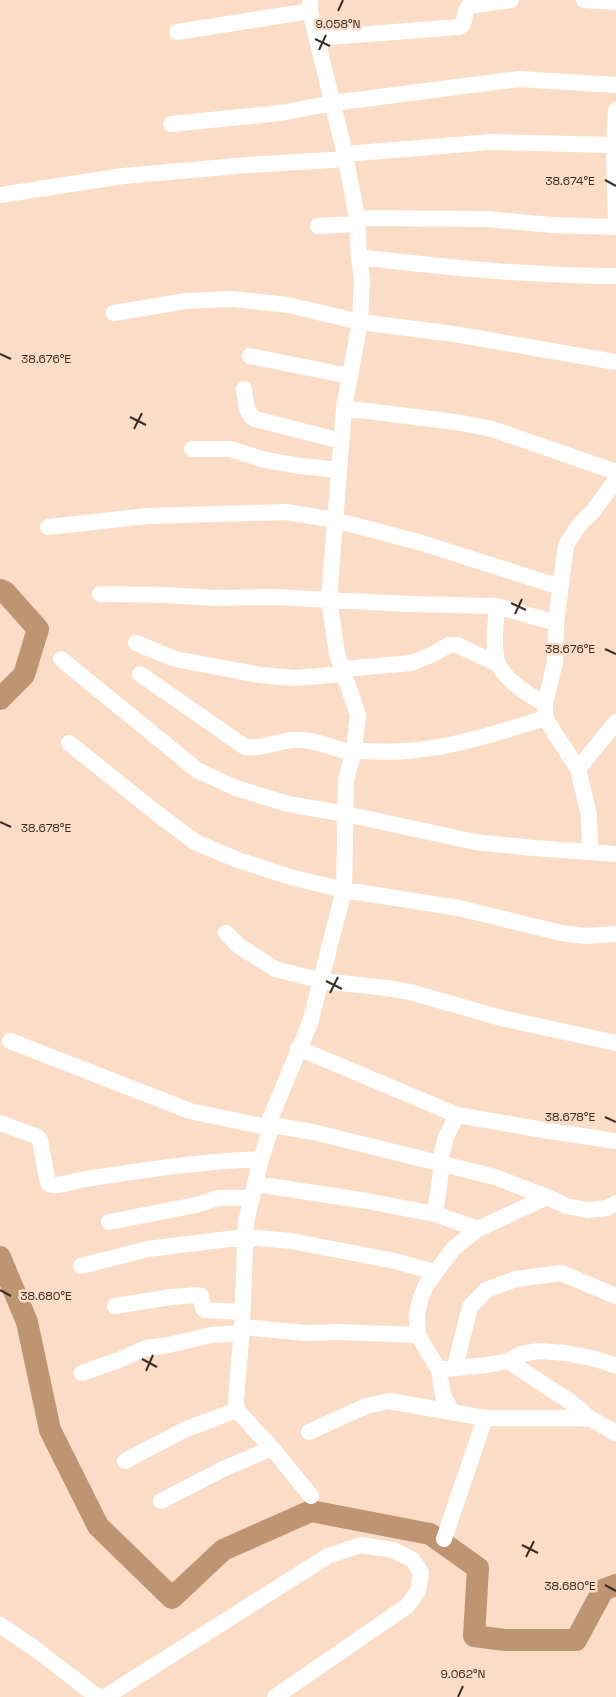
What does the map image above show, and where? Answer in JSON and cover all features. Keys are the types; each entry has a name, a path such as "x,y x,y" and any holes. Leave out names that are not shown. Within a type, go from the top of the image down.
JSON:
{"street":[{"path":"317,38 459,27 462,25 466,9 469,6 511,0"},
{"path":"584,0 616,2"},
{"path":"177,32 310,5 345,157 357,221 362,280 360,322 344,408 329,599 337,654 358,715 354,752 346,780 344,890 310,1023 270,1118 271,1126 246,1222 242,1324 236,1400 237,1410 312,1496"},
{"path":"171,124 280,113 333,103 519,79 616,85"},
{"path":"318,226 357,221 486,219 552,225 616,226 614,145 616,110"},
{"path":"0,195 123,176 345,157 491,142 614,145"},
{"path":"359,257 424,265 563,276 616,276"},
{"path":"114,313 186,301 232,299 288,305 360,322 454,334 616,362"},
{"path":"250,356 349,376"},
{"path":"244,389 248,413 251,417 341,441"},
{"path":"344,408 462,423 492,429 616,472"},
{"path":"192,449 230,450 265,460 339,470"},
{"path":"545,711 555,662 556,622 566,545 579,525 593,511 616,480"},
{"path":"48,527 148,516 286,512 335,520 422,543 560,587"},
{"path":"100,594 215,598 274,596 410,604 497,606 556,622"},
{"path":"497,606 495,646 498,664"},
{"path":"136,643 175,659 260,675 295,678 412,663 449,645 457,644 498,664 545,711 578,770 589,816 590,852"},
{"path":"61,659 197,770 236,788 288,804 346,814 475,842 616,854"},
{"path":"140,674 245,747 254,748 292,740 302,740 354,752 410,752 486,736 545,711"},
{"path":"578,770 616,722"},
{"path":"70,742 195,842 238,860 290,877 344,890 459,908 561,933 586,936 616,934"},
{"path":"226,933 239,946 275,969 322,981 410,992 501,1018 616,1043"},
{"path":"10,1041 82,1067 190,1111 313,1132 494,1177 547,1196 566,1206 588,1210 607,1208 616,1203"},
{"path":"298,1048 457,1115 616,1141"},
{"path":"435,1214 440,1164 446,1137 457,1115"},
{"path":"0,1123 36,1136 40,1140 47,1179 49,1184 54,1186 78,1180 218,1161 261,1160"},
{"path":"109,1222 196,1205 218,1198 254,1191 366,1200 435,1214 478,1230"},
{"path":"452,1412 442,1396 439,1370 418,1336 417,1315 426,1285 454,1248 478,1230 547,1196"},
{"path":"81,1266 148,1250 245,1237 291,1241 394,1261 434,1272"},
{"path":"455,1367 470,1307 486,1290 516,1279 561,1274 616,1296"},
{"path":"115,1306 171,1297 198,1295 203,1299 203,1308 205,1310 242,1324 306,1333 338,1332 418,1336"},
{"path":"82,1373 146,1348 211,1335 242,1324"},
{"path":"439,1370 487,1365 508,1361 521,1354 539,1351 566,1353 596,1359 616,1366"},
{"path":"508,1361 569,1401 591,1420 616,1434"},
{"path":"308,1432 366,1406 389,1401 485,1418 573,1418 591,1420"},
{"path":"125,1461 184,1430 237,1410"},
{"path":"444,1539 485,1418"},
{"path":"162,1501 223,1469 272,1448"},
{"path":"105,1697 328,1556 361,1545 393,1550 413,1560 421,1573 418,1590 407,1606 276,1697"},
{"path":"0,1625 98,1697"}],"waterway":[{"path":"0,590 5,592 38,629 24,675 0,699"},
{"path":"0,1257 27,1322 50,1430 98,1526 172,1598 223,1550 311,1511 430,1534 478,1568 474,1636 505,1640 576,1640 603,1590 616,1585"}]}
